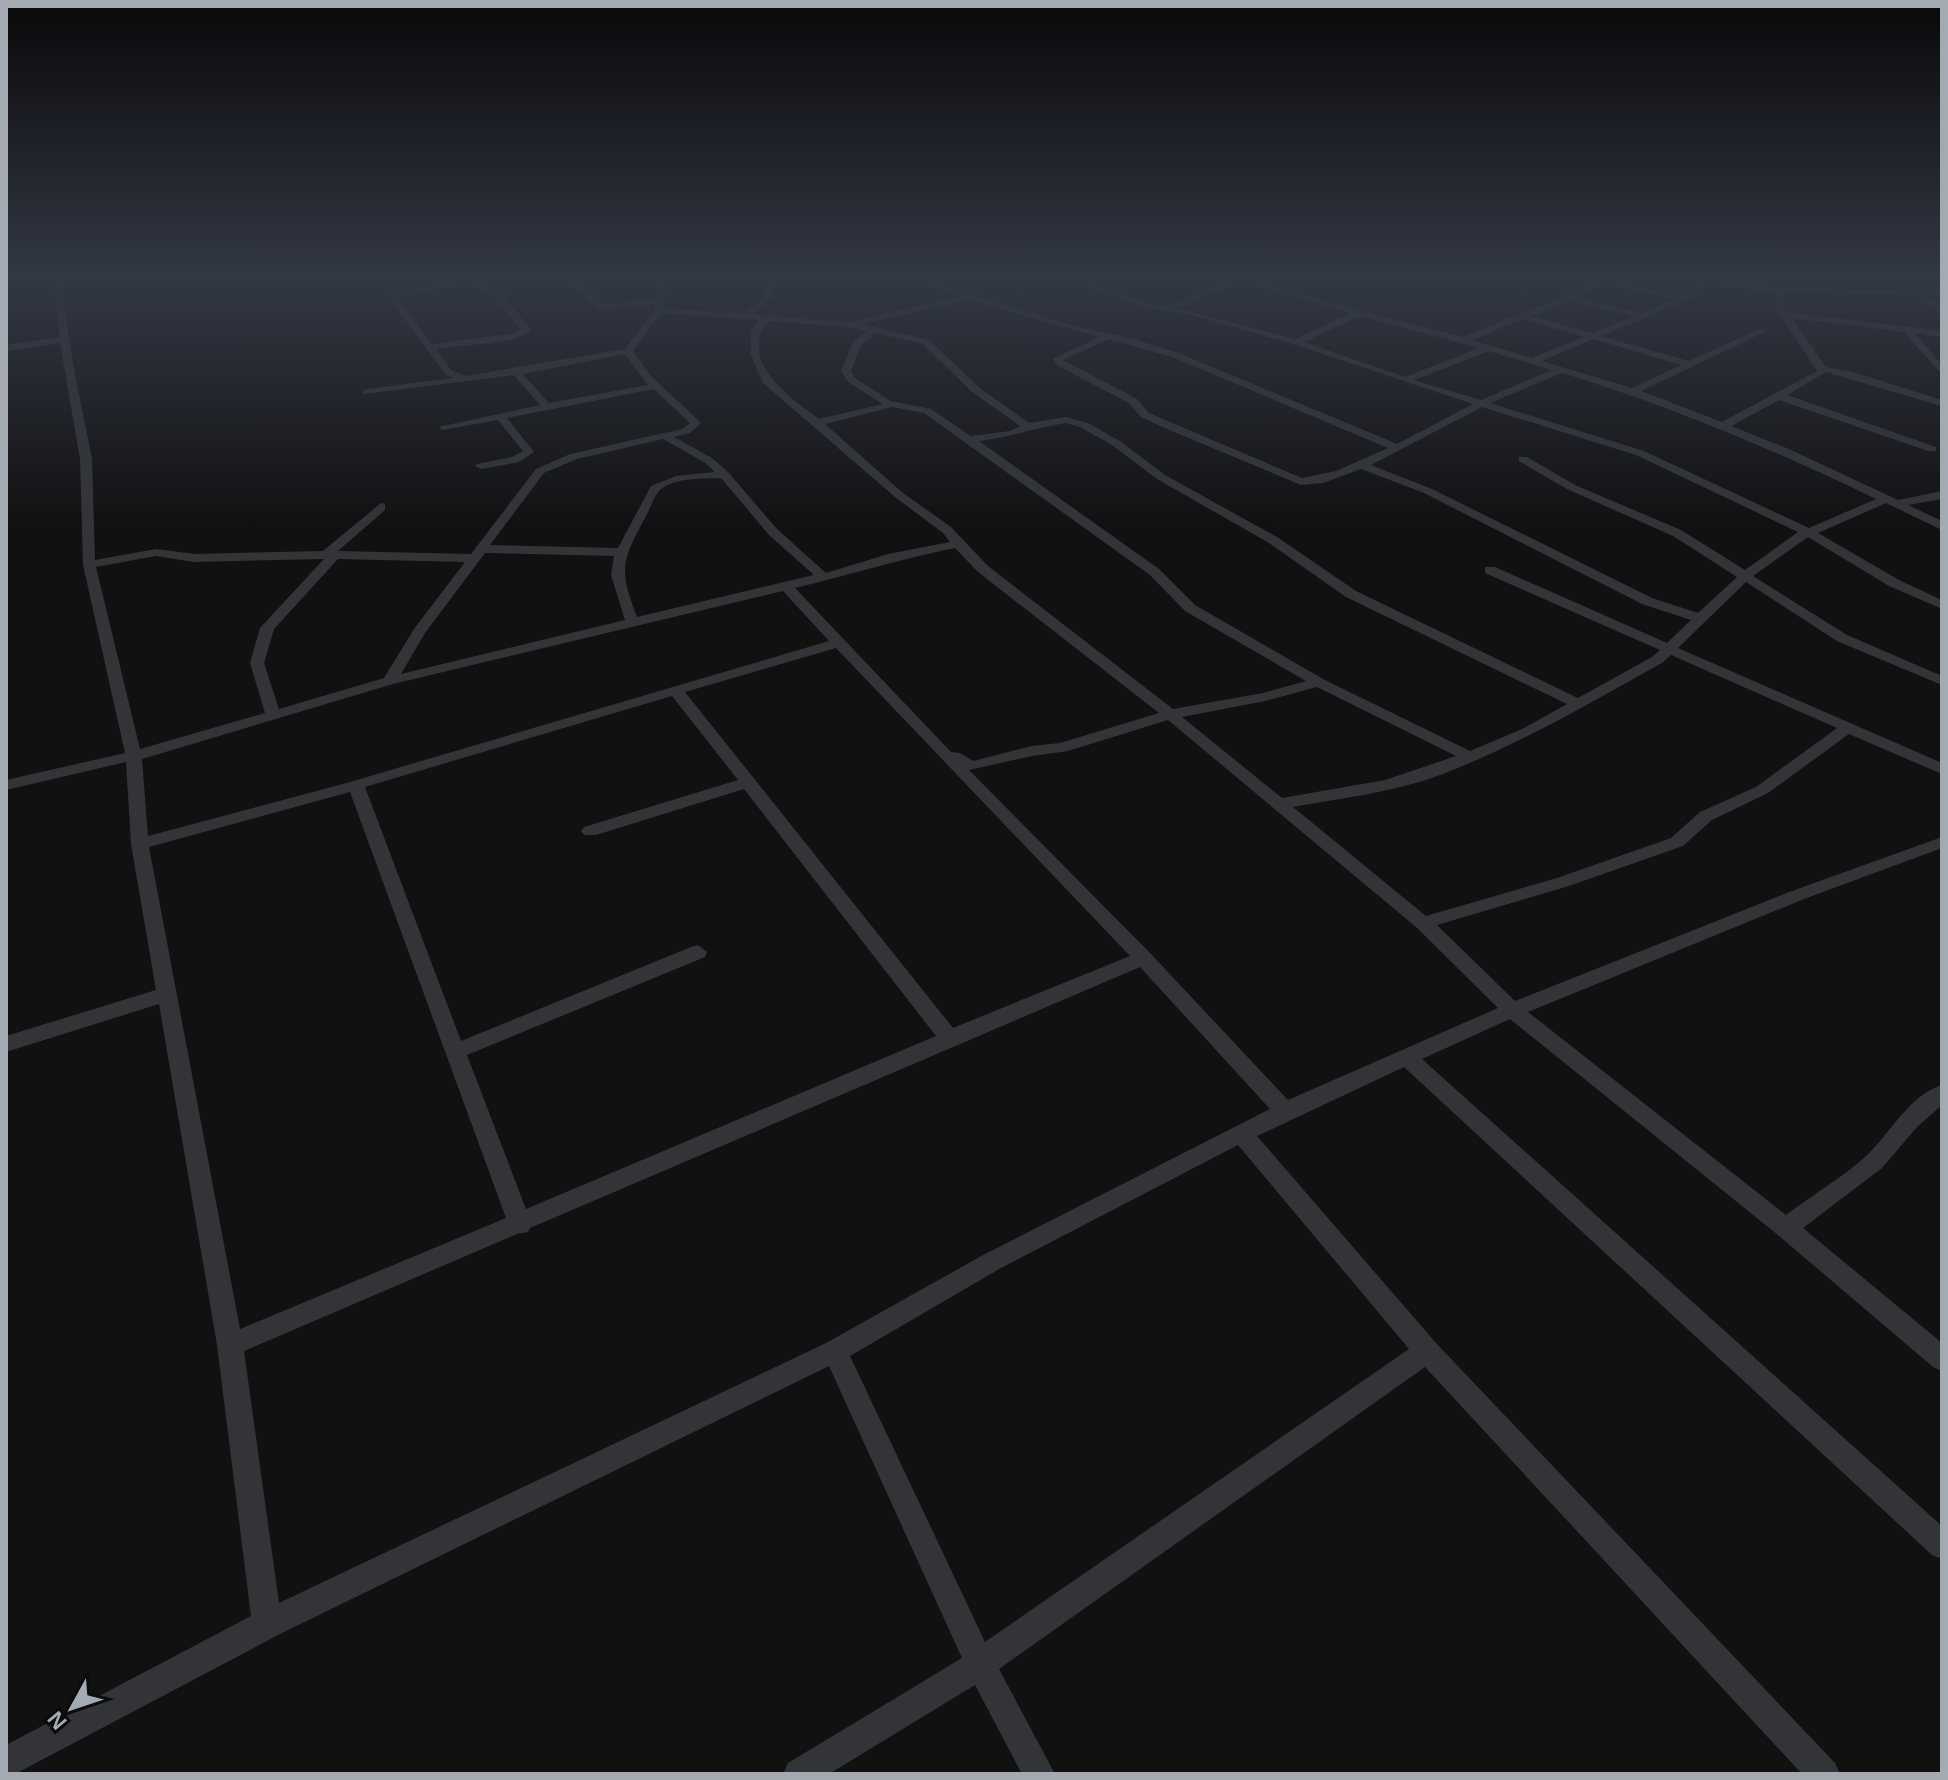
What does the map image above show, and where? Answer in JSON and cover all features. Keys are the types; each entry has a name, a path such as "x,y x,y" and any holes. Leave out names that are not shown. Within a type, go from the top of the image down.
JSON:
{"street":[{"path":"69,359 86,459 89,565 134,756 140,844 230,1345 267,1624"},
{"path":"438,359 449,373 466,379"},
{"path":"367,392 516,372 585,359"},
{"path":"389,681 419,632 533,478 549,465 574,456 686,431 696,423 629,359"},
{"path":"758,359 766,381 786,402 817,423 899,495 947,530 983,569 1055,621 1171,714 1423,923 1512,1010 1786,1228 1942,1359"},
{"path":"851,359 846,371 851,380 888,403 927,411 969,439 995,457 1004,468 1038,488 1158,576 1181,594 1190,608 1318,682 1468,756"},
{"path":"944,359 976,390 1027,426"},
{"path":"1058,359 1061,364 1133,401 1145,415 1301,482 1313,483 1363,466 1481,404 1563,369"},
{"path":"1185,359 1395,447"},
{"path":"1345,359 1640,453 1806,531 1894,583 1942,605"},
{"path":"1405,380 1459,359"},
{"path":"1532,359 1633,391 1723,426 1942,526"},
{"path":"1670,359 1691,365"},
{"path":"1633,391 1703,359"},
{"path":"1816,359 1823,369 1850,374 1942,403"},
{"path":"1931,359 1939,368"},
{"path":"1723,426 1821,373 1823,369"},
{"path":"516,372 547,407"},
{"path":"443,427 656,386"},
{"path":"1779,396 1932,449"},
{"path":"817,423 881,409 888,403"},
{"path":"481,466 515,460 529,452 501,417"},
{"path":"969,439 1013,434 1027,426 1066,420 1097,431 1161,477 1273,540 1351,594 1508,671 1569,697 1575,703"},
{"path":"665,436 708,460 724,474 773,532 823,577"},
{"path":"1523,459 1571,487 1677,533 1842,638 1942,681"},
{"path":"1363,466 1428,491 1647,601 1700,618"},
{"path":"633,624 617,575 620,552 644,515 659,484 724,474"},
{"path":"1279,804 1387,785 1435,771 1527,732 1657,660 1744,577 1806,531 1892,501 1942,495"},
{"path":"273,715 257,663 267,628 330,555 381,507"},
{"path":"6,785 134,756 389,681 633,624 900,555 958,544"},
{"path":"89,565 179,551 194,558 620,552"},
{"path":"1490,570 1942,769"},
{"path":"786,586 901,710 1143,958 1285,1111"},
{"path":"140,844 356,785 840,642"},
{"path":"941,749 971,766 1062,748 1171,714 1265,697 1318,682"},
{"path":"676,691 948,1037"},
{"path":"1423,923 1563,882 1677,842 1706,816 1762,790 1849,727"},
{"path":"590,831 746,783"},
{"path":"356,785 520,1225"},
{"path":"6,1762 267,1624 835,1351 993,1261 1285,1111 1512,1010 1798,895 1942,842"},
{"path":"454,1052 698,952"},
{"path":"230,1345 520,1225 948,1037 1143,958"},
{"path":"6,1044 168,994"},
{"path":"1406,1057 1942,1545"},
{"path":"1786,1228 1874,1162 1909,1121 1942,1093"},
{"path":"1242,1134 1427,1351 1824,1774"},
{"path":"835,1351 980,1664 1039,1774"},
{"path":"799,1774 980,1664 1427,1351"}]}
